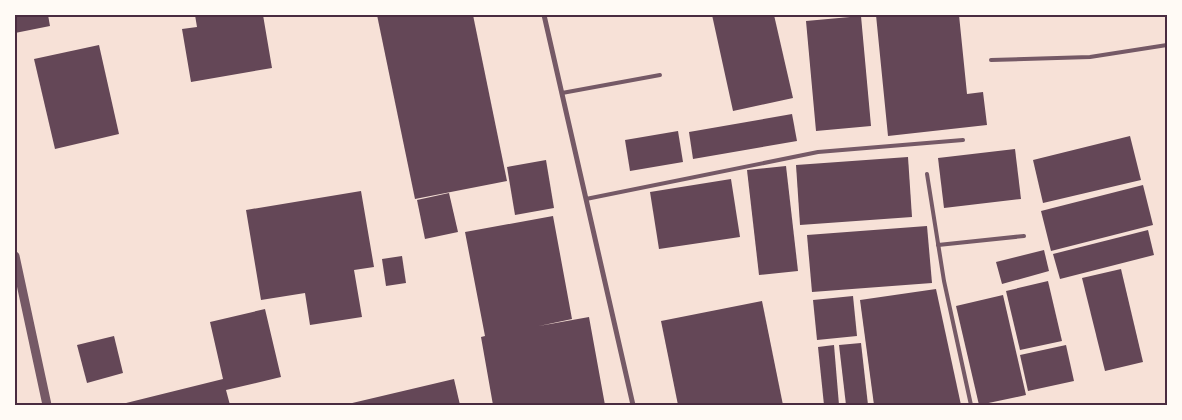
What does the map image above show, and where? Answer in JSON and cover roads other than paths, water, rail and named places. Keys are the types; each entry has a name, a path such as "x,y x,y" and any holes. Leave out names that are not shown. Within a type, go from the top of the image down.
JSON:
{"street":[{"path":"544,15 633,405"},
{"path":"15,256 47,405"}],"lane":[{"path":"991,60 1090,57 1167,45"},
{"path":"562,93 660,75"},
{"path":"586,199 818,152 963,140"},
{"path":"927,174 938,245 971,405"},
{"path":"938,245 1024,236"}]}
